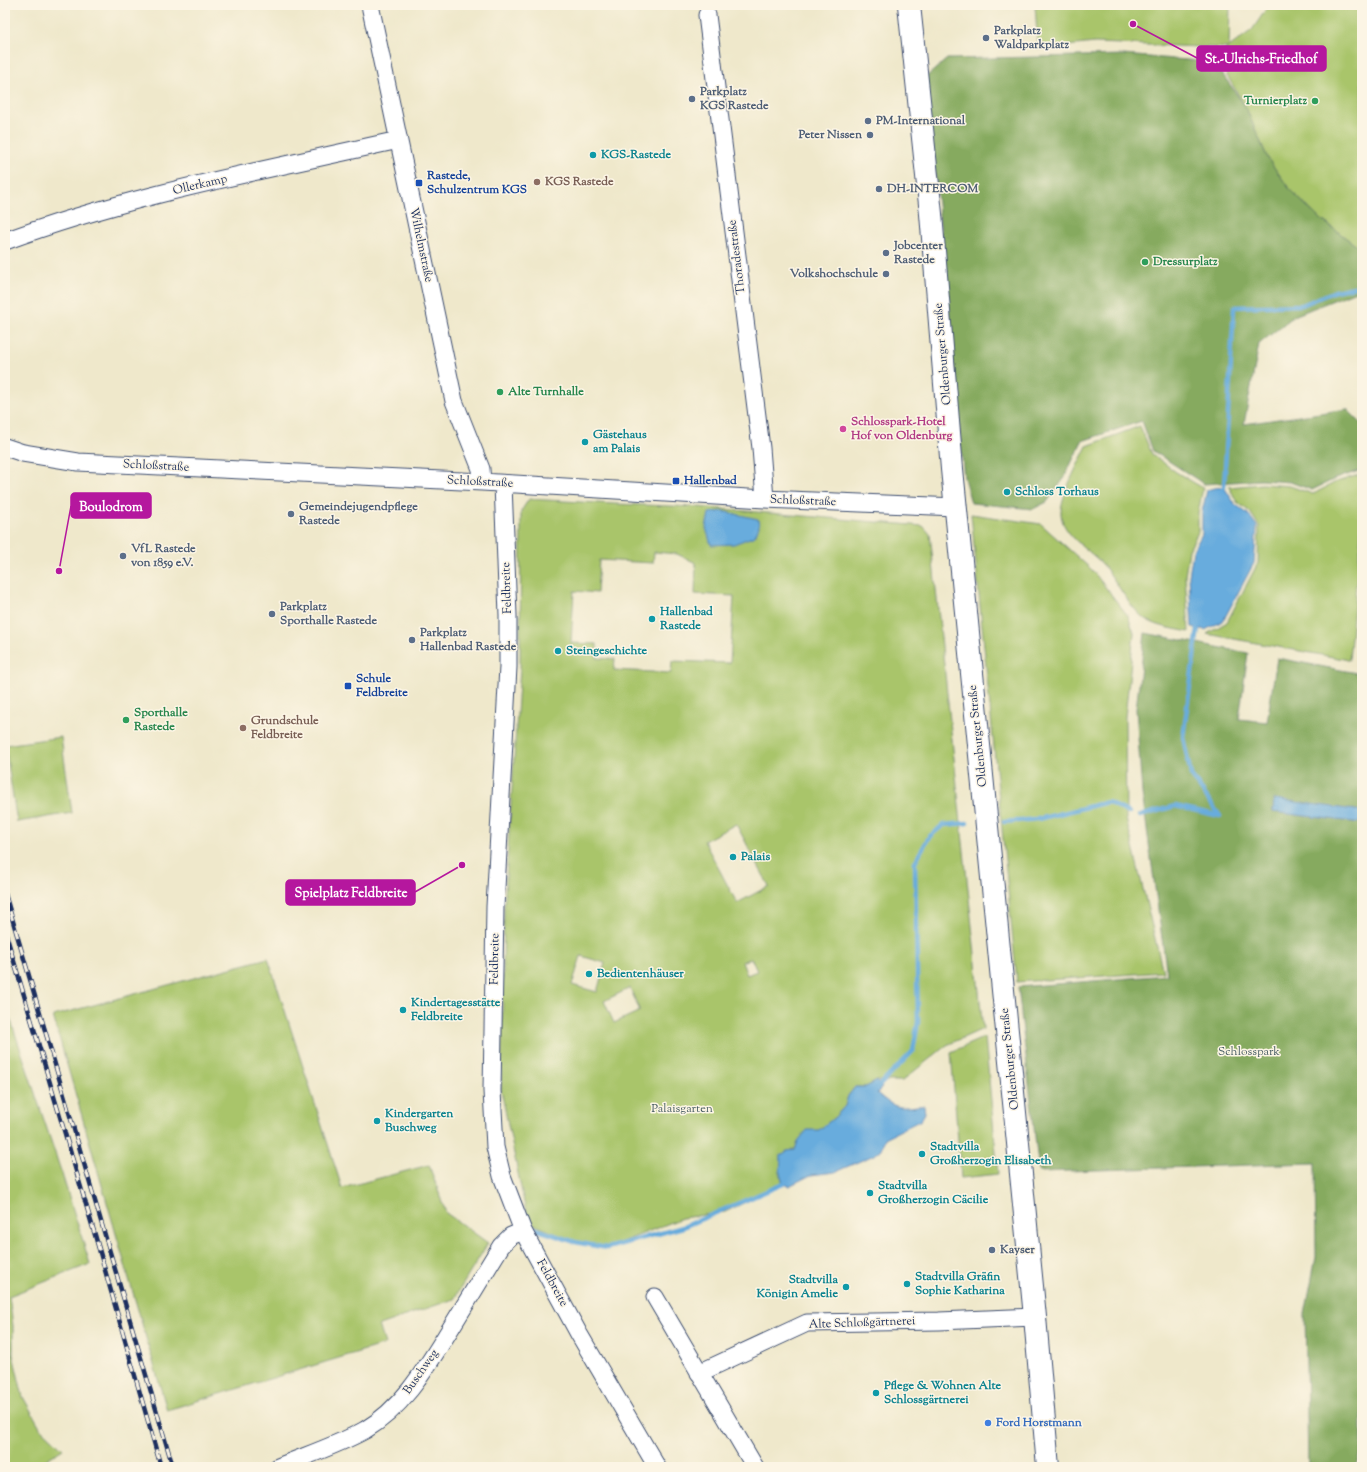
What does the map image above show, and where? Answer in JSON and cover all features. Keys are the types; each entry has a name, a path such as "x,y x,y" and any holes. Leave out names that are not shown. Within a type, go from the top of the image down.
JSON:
{"street":[{"name":"Wilhelmstraße","path":"370,5 454,401 481,470 482,482"},
{"name":"Oldenburger Straße","path":"909,5 931,214 956,508 1035,1317 1048,1467"},
{"name":"Thoradestraße","path":"707,15 760,448 764,499"},
{"name":"Ollerkamp","path":"5,241 122,203 398,140"},
{"name":"Schloßstraße","path":"5,448 23,453 78,462 956,508"},
{"name":"Feldbreite","path":"503,484 508,615 508,668 496,907 492,1091 495,1146 502,1176 523,1231 579,1334 657,1467"},
{"name":"Buschweg","path":"284,1466 366,1429 386,1414 404,1396 424,1371 501,1246 511,1236 523,1231"},
{"path":"655,1297 755,1467"},
{"name":"Alte Schloßgärtnerei","path":"699,1373 807,1323 939,1321 1035,1317"}],"green space":[{"path":"1035,5 1230,5 1229,47 1252,30 1269,5 1362,5 1362,250 1318,217 1291,191 1268,159 1245,106 1216,57 1228,48 1095,43 1038,49"},
{"path":"1123,55 1214,62 1245,106 1268,159 1291,191 1318,217 1362,250 1362,292 1356,291 1294,316 1259,344 1244,424 1347,409 1362,424 1362,470 1335,479 1312,490 1290,482 1260,480 1204,484 1153,451 1142,421 1082,441 1063,480 1047,502 1033,509 971,503 964,478 926,77 947,59"},
{"path":"1140,426 1152,454 1176,472 1203,488 1198,513 1198,532 1189,550 1185,576 1189,632 1155,624 1139,614 1104,566 1072,536 1063,522 1061,514 1067,489 1087,446"},
{"path":"1362,474 1362,523 1349,660 1207,634 1227,622 1258,563 1259,526 1250,512 1237,502 1229,487 1262,484 1290,486 1313,494 1336,482"},
{"name":"Palaisgarten","path":"529,499 698,507 923,526 930,534 983,1029 947,1045 902,1081 877,1081 866,1087 855,1087 848,1096 845,1106 835,1117 819,1130 798,1141 795,1150 787,1151 780,1174 783,1184 725,1212 682,1218 607,1248 575,1242 528,1222 501,1090 504,908 520,669 521,511","holes":["654,552 677,554 696,563 695,594 734,596 730,663 672,661 671,673 614,670 615,659 597,658 597,644 571,643 574,591 597,593 599,560 653,563","736,824 769,886 737,903 704,841","581,956 605,963 597,992 572,985","751,958 757,971 747,975 742,962","630,988 640,1011 614,1023 604,1001"]},
{"path":"971,514 1041,524 1092,570 1128,616 1134,633 1125,717 1126,818 1163,972 1017,982"},
{"name":"Schlosspark","path":"1145,633 1248,653 1239,719 1267,722 1277,658 1362,674 1362,811 1274,800 1273,812 1362,823 1362,1451 1356,1467 1308,1467 1305,1313 1316,1257 1315,1163 1039,1172 1018,987 1167,975 1142,793 1136,709"},
{"path":"61,737 72,813 17,822 5,745"},
{"path":"268,958 342,1188 429,1165 446,1213 488,1243 454,1299 379,1325 385,1344 167,1410 53,1016"},
{"path":"5,1003 62,1174 90,1264 9,1296 13,1326 13,1355 23,1397 40,1427 63,1449 34,1467 5,1467"},
{"path":"985,1037 998,1174 961,1178 951,1052"}],"water":[{"path":"1224,487 1235,504 1248,514 1257,526 1254,563 1223,621 1205,630 1192,627 1189,576 1193,551 1202,534 1202,512 1207,490"},
{"path":"722,511 758,519 759,527 755,536 734,544 711,545 706,528 709,513"},
{"path":"1274,799 1362,811 1362,823 1273,812"},
{"path":"877,1081 882,1088 877,1093 891,1104 899,1107 924,1106 925,1113 921,1120 885,1138 881,1149 874,1155 835,1172 811,1175 789,1186 783,1184 780,1174 781,1155 787,1151 795,1150 798,1141 807,1130 819,1130 835,1117 845,1106 848,1096 855,1087 866,1087"}],"waterway":[{"path":"1224,487 1234,307 1302,305 1335,291 1362,286"},
{"path":"1140,816 1175,806 1220,816 1191,775 1183,737 1198,628"},
{"path":"1004,822 1038,819 1108,802 1129,813"},
{"path":"880,1085 913,1051 918,1022 915,862 929,837 943,825 967,823"},
{"path":"527,1226 575,1242 607,1248 683,1227 783,1184"}],"railway":[{"path":"5,894 173,1467"},
{"path":"5,931 95,1235 161,1467"}],"place":[{"name":"St.-Ulrichs-Friedhof","path":"1133,24"},
{"name":"Parkplatz Waldparkplatz","path":"986,38"},
{"name":"Parkplatz KGS Rastede","path":"692,99"},
{"name":"Turnierplatz","path":"1315,101"},
{"name":"PM-International","path":"868,121"},
{"name":"Peter Nissen","path":"870,135"},
{"name":"KGS-Rastede","path":"593,155"},
{"name":"KGS Rastede","path":"537,182"},
{"name":"Rastede, Schulzentrum KGS","path":"419,183"},
{"name":"DH-INTERCOM","path":"879,189"},
{"name":"Jobcenter Rastede","path":"886,253"},
{"name":"Dressurplatz","path":"1145,262"},
{"name":"Volkshochschule","path":"886,274"},
{"name":"Alte Turnhalle","path":"500,392"},
{"name":"Schlosspark-Hotel Hof von Oldenburg","path":"843,429"},
{"name":"Gästehaus am Palais","path":"585,442"},
{"name":"Hallenbad","path":"676,481"},
{"name":"Schloss Torhaus","path":"1007,492"},
{"name":"Gemeindejugendpflege Rastede","path":"291,514"},
{"name":"VfL Rastede von 1859 e.V.","path":"123,556"},
{"name":"Boulodrom","path":"59,571"},
{"name":"Parkplatz Sporthalle Rastede","path":"272,614"},
{"name":"Hallenbad Rastede","path":"652,619"},
{"name":"Parkplatz Hallenbad Rastede","path":"412,640"},
{"name":"Steingeschichte","path":"558,651"},
{"name":"Schule Feldbreite","path":"348,686"},
{"name":"Sporthalle Rastede","path":"126,720"},
{"name":"Grundschule Feldbreite","path":"243,728"},
{"name":"Palais","path":"733,857"},
{"name":"Spielplatz Feldbreite","path":"462,865"},
{"name":"Bedientenhäuser","path":"589,974"},
{"name":"Kindertagesstätte Feldbreite","path":"403,1010"},
{"name":"Kindergarten Buschweg","path":"377,1121"},
{"name":"Stadtvilla Großherzogin Elisabeth","path":"922,1154"},
{"name":"Stadtvilla Großherzogin Cäcilie","path":"870,1193"},
{"name":"Kayser","path":"992,1250"},
{"name":"Stadtvilla Gräfin Sophie Katharina","path":"907,1284"},
{"name":"Stadtvilla Königin Amelie","path":"846,1287"},
{"name":"Pflege & Wohnen Alte Schlossgärtnerei","path":"876,1393"},
{"name":"Ford Horstmann","path":"988,1423"}]}
